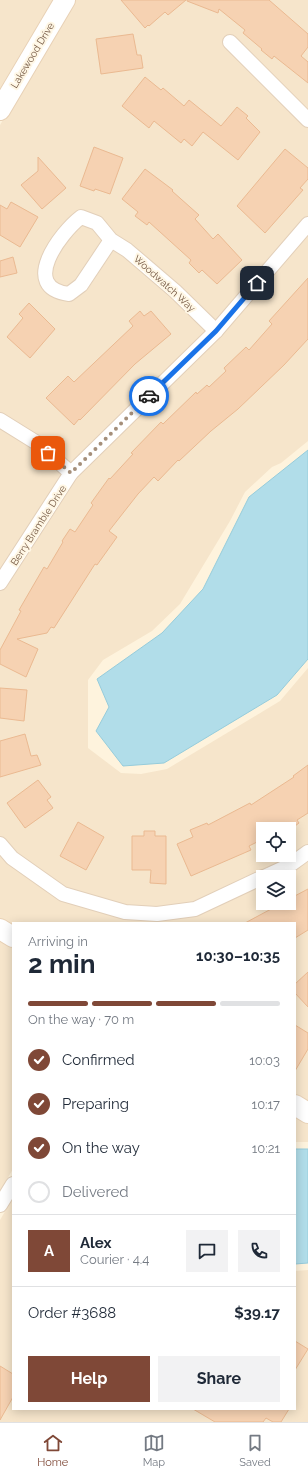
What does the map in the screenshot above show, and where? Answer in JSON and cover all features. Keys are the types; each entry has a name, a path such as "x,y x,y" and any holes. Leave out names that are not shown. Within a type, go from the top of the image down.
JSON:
{"street":[{"name":"Lakewood Drive","path":"0,110 65,0"},
{"path":"230,42 308,120"},
{"name":"Woodwatch Way","path":"111,240 81,285 70,294 59,293 47,281 44,271 50,254 64,233 81,217 97,223 111,240 127,250 175,291 216,331"},
{"name":"Berry Bramble Drive","path":"0,584 71,473 216,331 308,224"},
{"path":"0,420 37,443 71,473"},
{"path":"0,844 12,858 64,894 125,912 157,914 195,909 256,881"},
{"path":"279,870 290,865 308,852"},
{"path":"0,929 12,936"},
{"path":"296,1106 308,1113"},
{"path":"0,1205 12,1186"}],"shaded area":[{"path":"0,0 56,0 0,95"},
{"path":"74,0 308,0 308,441 281,463 272,467 245,492 230,521 180,604 152,631 103,660 88,680 88,748 121,773 141,774 167,769 280,701 308,668 308,1103 296,1096 296,922 12,922 12,926 0,919 0,125"},
{"path":"0,939 12,946 12,1171 0,1191"},
{"path":"296,1116 308,1123 308,1142 296,1142"},
{"path":"12,1200 12,1410 296,1410 296,1271 308,1270 308,1422 0,1422 0,1220"}],"water":[{"path":"308,450 308,659 277,695 164,763 123,766 96,731 109,707 97,679 162,633 203,589 249,497"},
{"path":"296,1149 308,1149 308,1263 296,1264"}],"building":[{"path":"121,0 186,0 168,15 165,12 145,28"},
{"path":"187,0 269,0 308,34 308,47 301,56 308,62 308,83 274,56 272,59 261,50 262,49 243,33 245,30 219,9 218,13"},
{"path":"133,34 137,55 141,55 143,68 101,74 96,39"},
{"path":"145,77 161,90 163,88 184,106 189,100 221,126 237,107 248,116 246,118 260,132 238,160 203,132 192,146 184,139 181,143 154,121 149,128 122,106"},
{"path":"94,147 123,158 110,194 95,189 94,191 80,186"},
{"path":"285,149 308,168 308,179 300,188 303,190 265,233 237,206"},
{"path":"38,157 66,188 42,209 21,185 38,171"},
{"path":"145,169 173,190 172,191 199,215 195,219 213,239 218,234 242,260 217,284 202,270 199,273 189,263 191,260 149,222 147,225 135,216 138,212 122,199"},
{"path":"11,202 38,217 20,247 0,235 0,205 7,209"},
{"path":"13,257 17,273 0,277 0,261"},
{"path":"308,278 308,339 284,365 238,409 211,431 179,461 178,460 158,481 154,477 138,494 109,531 117,537 97,565 95,564 54,628 51,627 47,633 17,639 38,649 26,677 0,664 0,650 21,611 19,610 44,567 47,569 70,529 75,532 93,505 91,503 109,478 110,479 133,454 131,453 161,422 163,424 196,392 197,394 207,385 209,387 226,371 224,368 246,347 249,350 272,324 269,321"},
{"path":"29,303 55,329 30,358 7,337 23,318 19,314"},
{"path":"140,311 144,316 151,311 171,334 135,364 74,425 46,398 68,376 74,382 133,326 129,321"},
{"path":"0,688 27,690 24,721 0,718"},
{"path":"25,734 31,756 37,755 41,765 0,777 0,741"},
{"path":"308,765 308,813 297,820 299,823 296,825 296,822 256,822 256,842 249,846 251,850 191,876 177,844 193,837 190,830 207,823 208,825 250,803 251,805 294,777 293,776"},
{"path":"38,780 51,797 47,800 53,808 25,828 7,803"},
{"path":"78,822 104,837 86,870 60,856"},
{"path":"144,831 155,831 155,836 166,836 166,884 150,883 151,870 132,870 132,836 144,836"},
{"path":"308,889 308,930 296,937 296,922 247,922 269,910 296,910 296,895"},
{"path":"308,972 308,1007 296,994 296,983"},
{"path":"296,1026 308,1033 308,1049 296,1069"},
{"path":"296,1342 308,1349 296,1368"},
{"path":"0,1366 12,1373 12,1399 0,1420"},
{"path":"195,1410 288,1410 281,1422 273,1422 266,1418 263,1422 215,1422"}],"way so far":[{"path":"48,453 71,473 149,396"}],"route":[{"path":"149,396 216,331 257,283"}]}
